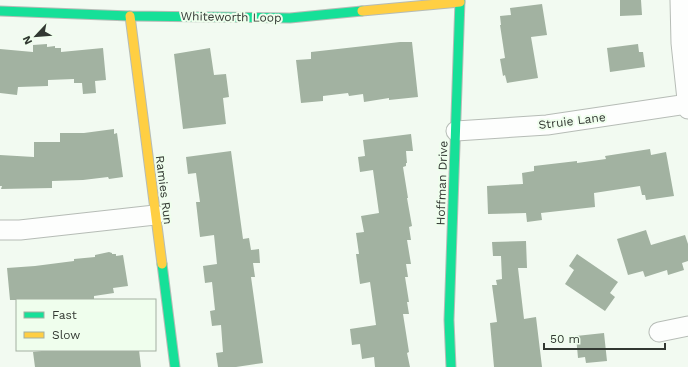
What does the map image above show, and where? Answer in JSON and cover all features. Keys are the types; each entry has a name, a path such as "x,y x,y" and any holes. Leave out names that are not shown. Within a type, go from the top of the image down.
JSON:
{"street":[{"path":"680,0 681,43 688,106"},
{"name":"Whiteworth Loop","path":"0,10 130,16 290,18 460,1"},
{"name":"Hoffman Drive","path":"451,367 449,320 460,1"},
{"name":"Ramies Run","path":"130,16 175,367"},
{"name":"Struie Lane","path":"456,131 546,125 688,106"},
{"path":"0,230 20,230 155,214"},
{"path":"659,332 688,326"}],"building":[{"path":"620,0 641,0 642,15 620,16"},
{"path":"542,4 547,35 531,37 538,78 507,83 505,75 503,76 500,59 505,58 500,16 511,15 510,8"},
{"path":"412,42 418,97 389,100 389,98 364,102 363,94 349,96 348,93 323,96 323,101 301,103 296,60 311,59 311,52"},
{"path":"47,44 47,47 55,46 55,48 61,48 61,52 103,48 106,80 95,81 96,93 83,94 82,83 74,83 74,79 48,80 48,86 18,87 17,95 0,93 0,49 33,52 33,45"},
{"path":"638,44 639,52 643,52 645,67 610,72 607,48"},
{"path":"210,48 214,75 226,74 229,97 223,98 226,124 183,129 174,54"},
{"path":"114,129 114,134 117,133 123,177 109,179 108,177 83,180 52,181 52,188 1,189 0,155 34,157 34,142 60,142 60,133 84,133"},
{"path":"411,134 413,151 406,151 407,163 406,166 403,167 412,226 409,227 411,240 407,240 411,264 406,264 408,277 405,277 409,302 407,302 409,314 403,314 410,367 375,367 374,357 362,359 360,344 352,345 350,329 376,325 370,282 360,284 356,254 359,254 356,233 364,232 361,216 379,213 373,170 360,172 358,157 365,156 363,140"},
{"path":"650,149 651,155 666,152 674,196 646,200 645,195 642,195 640,186 594,193 595,207 541,213 542,220 527,222 526,213 488,214 487,186 523,184 522,173 534,171 534,166 606,159 605,156"},
{"path":"231,151 243,239 249,238 251,250 259,249 260,263 253,263 255,277 251,277 263,363 236,367 218,367 216,353 223,352 221,325 212,326 210,311 215,310 212,282 205,283 203,266 217,264 214,235 200,237 196,202 200,202 196,173 188,174 186,157"},
{"path":"646,230 651,245 685,235 688,244 688,261 682,263 684,270 668,275 667,270 645,277 643,271 628,275 617,239"},
{"path":"526,241 527,268 518,268 524,319 536,317 542,367 494,367 490,323 497,322 492,285 497,285 496,280 502,279 501,256 493,256 492,242"},
{"path":"109,252 116,254 116,256 123,255 128,286 113,288 114,293 94,296 94,299 10,300 7,268 74,261 74,259 95,257 95,255"},
{"path":"577,254 618,282 610,293 615,297 605,311 565,284 574,270 569,266"},
{"path":"604,333 607,361 586,363 585,357 578,358 576,336"},
{"path":"139,351 141,367 35,367 33,352"}],"traffic: fast":[{"path":"451,367 449,320 460,0"},
{"path":"0,11 130,16 290,18 362,11"},
{"path":"162,264 175,367"}],"traffic: slow":[{"path":"362,11 460,2"},
{"path":"130,16 162,264"}]}
